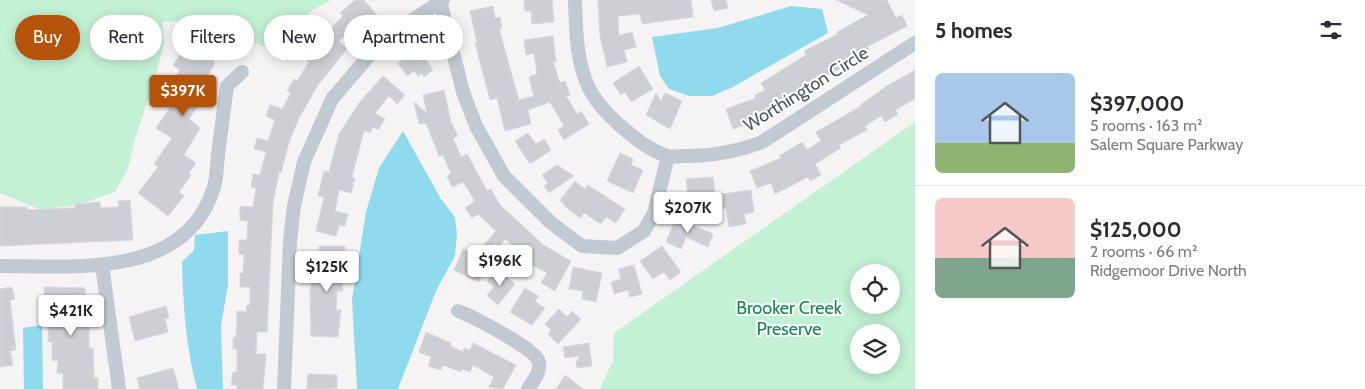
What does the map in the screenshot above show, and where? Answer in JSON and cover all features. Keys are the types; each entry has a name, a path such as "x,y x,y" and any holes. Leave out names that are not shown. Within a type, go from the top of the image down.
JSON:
{"street":[{"name":"Worthington Circle","path":"575,0 578,54 590,90 610,117 634,137 668,156 708,156 739,151 762,142 915,43"},
{"path":"284,389 290,240 294,206 304,162 332,99 368,57 408,23 442,1 466,100 476,126 504,176 550,222 582,246 616,248 644,231 654,212 668,156"},
{"path":"0,266 102,265 126,262 156,253 170,245 197,221 208,203 214,186 227,86 242,72"},
{"path":"102,265 119,389"},
{"path":"458,311 473,316 528,350 536,358 539,366 538,372 528,389"}],"green space":[{"path":"0,0 331,0 312,10 308,15 264,15 264,47 254,42 254,15 172,15 172,21 162,22 162,15 90,15 90,60 160,60 136,135 128,168 115,192 78,205 41,210 0,193"},
{"path":"162,22 164,43 162,51"},
{"name":"Brooker Creek Preserve","path":"915,122 915,389 600,389 613,360 614,333"}],"water":[{"path":"791,6 822,9 828,33 731,88 712,96 689,96 669,89 660,76 652,37 718,28"},
{"path":"403,131 441,199 455,217 457,234 455,256 436,291 398,389 357,389 352,300 366,212 379,168"},
{"path":"228,231 228,285 221,325 223,389 197,389 190,358 186,326 182,262 194,250 195,235"},
{"path":"42,325 43,389 24,389 23,328"}],"building":[{"path":"355,0 364,0 377,15 344,15 344,36 339,41 344,46 344,53 318,85 299,118 289,142 281,173 279,172 273,203 267,332 257,332 256,354 266,354 263,389 237,389 237,385 231,385 233,372 237,372 237,349 233,349 233,337 236,337 237,311 246,312 247,305 250,305 250,287 240,287 240,273 243,273 244,255 239,254 239,240 247,240 248,221 240,220 240,206 253,207 256,188 251,187 253,174 260,175 266,152 254,149 257,138 268,141 275,120 266,116 270,105 282,109 291,93 287,91 294,79 297,81 309,62 306,60 334,60 334,25 343,16 340,13"},
{"path":"524,0 552,0 554,22 532,24 531,11 525,11"},
{"path":"598,0 691,0 693,17 642,24 640,14 618,16 619,35 632,32 636,47 624,50 627,62 607,67 600,36"},
{"path":"711,0 726,0 728,8 714,11"},
{"path":"836,0 887,0 896,18 902,15 907,26 867,47 869,49 841,66 842,68 813,82 815,84 758,120 733,129 726,109 756,98 754,96 765,90 761,83 806,55 804,51 838,34 837,32 868,15"},
{"path":"493,6 495,18 500,17 502,28 499,29 519,100 534,96 529,77 537,74 534,53 526,55 524,40 553,36 556,62 553,62 560,83 565,81 570,95 566,96 577,114 581,111 589,124 564,140 558,130 564,126 550,102 528,110 531,124 505,131 497,98 490,100 475,43 477,43 470,11"},
{"path":"176,60 214,60 213,62 215,63 199,91 205,95 189,119 200,128 184,155 196,163 189,173 191,175 179,192 184,196 168,216 138,193 158,167 154,164 172,138 156,128 173,103 162,96 180,70 173,65"},
{"path":"402,60 426,60 433,70 424,77 422,73 418,76 414,71 407,76 398,63"},
{"path":"639,66 653,89 631,102 625,92 621,95 613,83"},
{"path":"915,70 915,99 895,110 898,114 885,122 881,116 865,126 867,130 839,145 841,148 815,164 821,175 810,181 808,177 775,194 771,183 757,188 750,171 781,158 779,156 802,142 807,150 821,141 816,132 861,106 887,86"},
{"path":"383,76 405,95 397,104 389,96 375,113 385,119 378,130 373,127 370,133 364,130 352,177 355,178 351,193 339,190 335,211 348,214 345,226 339,225 336,236 316,231 324,197 318,196 324,171 329,172 339,134 359,103"},
{"path":"444,90 451,122 458,136 453,138 461,157 467,154 487,191 491,189 500,205 543,245 571,261 555,291 541,283 547,273 529,263 524,268 515,261 521,253 505,239 499,247 495,243 479,282 454,270 463,249 474,254 477,246 482,247 496,231 478,214 472,218 465,208 475,201 463,182 452,187 447,176 451,174 443,155 439,156 426,123 419,124 414,102 427,113 423,95"},
{"path":"656,93 661,101 665,93 682,101 670,129 646,115"},
{"path":"528,133 536,144 544,139 551,150 530,164 515,141"},
{"path":"620,153 633,159 631,165 643,170 633,193 607,181"},
{"path":"557,165 574,176 549,193 544,186 548,183 542,175"},
{"path":"713,177 715,195 751,190 754,212 744,214 746,224 729,227 726,208 703,210 702,198 688,199 686,179"},
{"path":"575,181 585,189 588,185 625,209 616,223 606,217 601,224 584,213 580,218 568,209 560,200"},
{"path":"130,200 133,240 0,246 0,207 27,207 27,210 75,208 75,204 100,202 101,208 119,207 118,201"},
{"path":"676,218 713,234 708,247 686,237 681,249 666,242"},
{"path":"319,246 345,246 345,260 340,260 343,291 337,291 336,310 341,310 338,337 311,336 310,292 312,278 319,278"},
{"path":"662,246 681,272 670,280 664,272 653,279 640,261"},
{"path":"634,265 642,294 630,297 628,290 614,294 611,282 621,279 618,269"},
{"path":"573,267 602,273 596,302 582,299 583,291 569,289"},
{"path":"498,269 515,284 498,305 487,295 494,287 487,281"},
{"path":"12,287 15,299 10,300 16,350 10,351 13,365 0,367 0,289"},
{"path":"44,287 85,288 84,317 89,317 89,348 93,348 94,378 98,378 98,389 63,389 63,373 57,373 58,361 52,360 52,342 48,342 50,300 44,300"},
{"path":"525,288 538,296 535,302 545,308 532,325 510,312"},
{"path":"166,306 169,318 165,319 168,332 135,341 129,317"},
{"path":"559,309 567,317 572,311 581,319 558,344 548,334 551,330 545,324"},
{"path":"426,332 451,343 450,346 463,352 464,348 470,350 473,343 516,365 503,389 489,387 494,377 473,365 470,372 462,369 461,372 443,365 441,370 428,366 431,357 419,352"},
{"path":"589,343 592,366 577,368 576,362 580,356 565,358 563,347"},
{"path":"173,368 179,389 140,389 137,378"},
{"path":"308,374 337,375 337,388 307,389"},
{"path":"565,375 583,389 556,389"}]}
